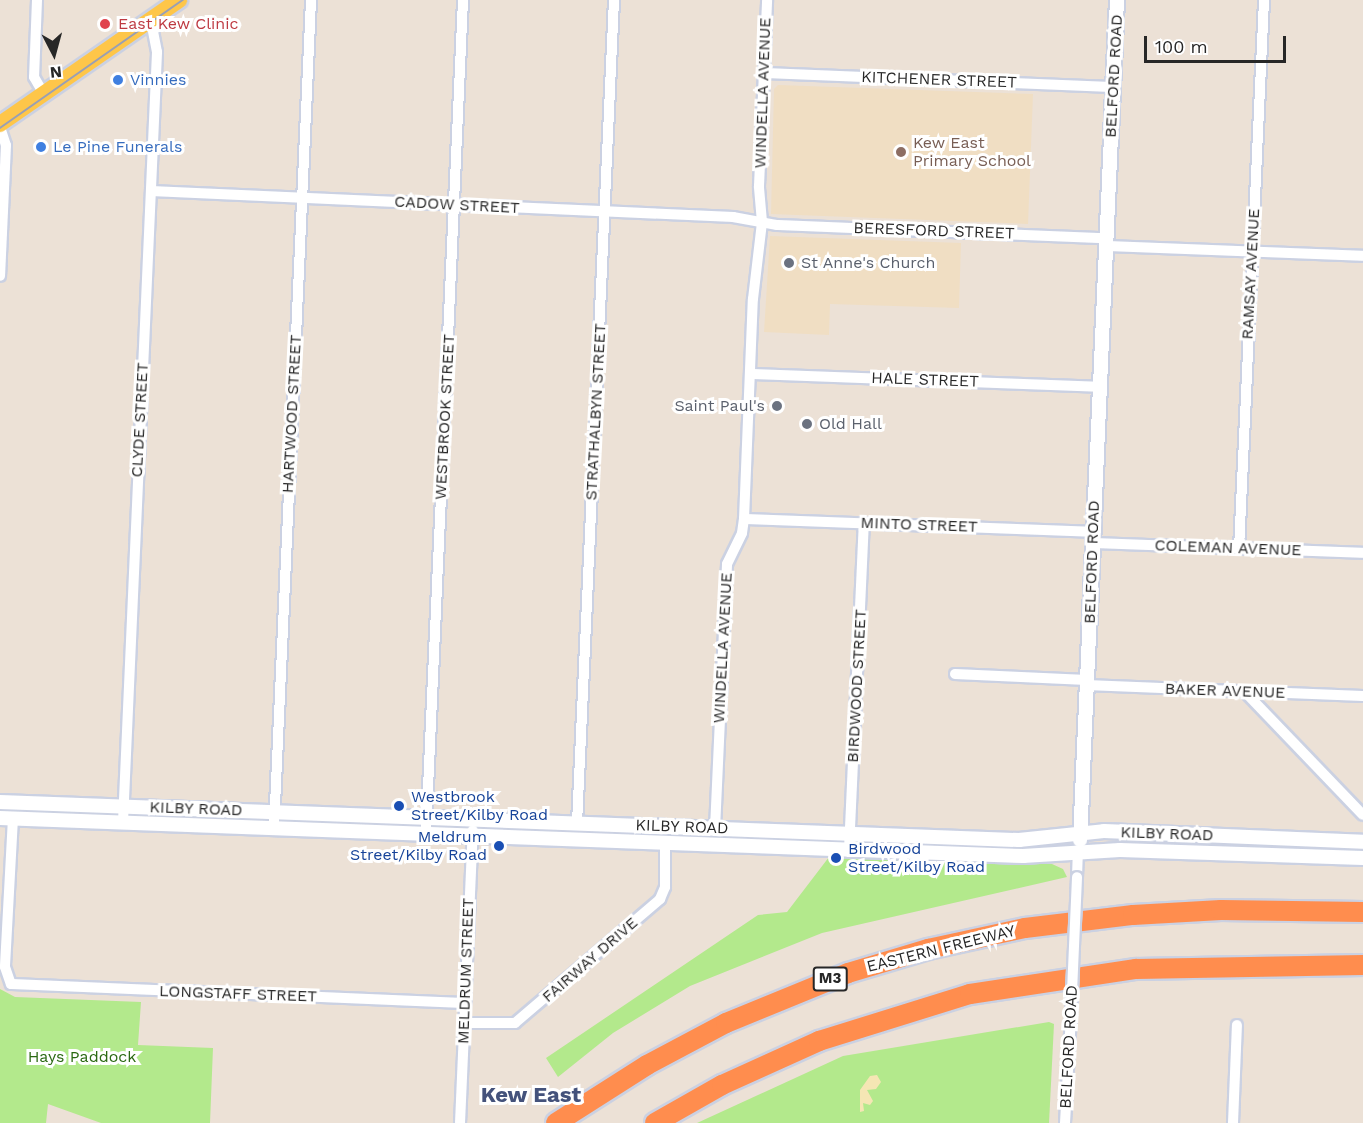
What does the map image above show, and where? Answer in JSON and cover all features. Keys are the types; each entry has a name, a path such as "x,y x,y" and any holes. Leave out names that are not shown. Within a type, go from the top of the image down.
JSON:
{"highway":[{"name":"EASTERN FREEWAY","path":"556,1123 646,1065 726,1023 839,976 928,949 1025,928 1122,916 1221,910 1363,912"},
{"path":"655,1123 722,1085 808,1046 864,1025 970,994 1136,969 1363,965"}],"main road":[{"path":"0,126 157,10 179,0"}],"street":[{"path":"37,0 34,77 44,94"},
{"name":"HARTWOOD STREET","path":"274,828 311,0"},
{"name":"WESTBROOK STREET","path":"426,834 463,0"},
{"name":"STRATHALBYN STREET","path":"577,824 614,0"},
{"name":"WINDELLA AVENUE","path":"715,828 727,564 742,533 744,519 767,0"},
{"name":"BELFORD ROAD","path":"1065,1123 1117,0"},
{"name":"RAMSAY AVENUE","path":"1239,549 1264,0"},
{"name":"CLYDE STREET","path":"123,822 157,10"},
{"name":"KITCHENER STREET","path":"764,73 1113,87"},
{"path":"0,126 6,145 0,276"},
{"name":"CADOW STREET","path":"151,191 758,221"},
{"name":"BERESFORD STREET","path":"758,221 1252,252 1363,256"},
{"name":"HALE STREET","path":"751,374 1100,387"},
{"name":"MINTO STREET","path":"744,519 864,523 1093,537"},
{"name":"BIRDWOOD STREET","path":"849,850 864,523"},
{"name":"COLEMAN AVENUE","path":"1093,537 1239,549 1363,553"},
{"name":"BAKER AVENUE","path":"955,674 1245,692 1363,696"},
{"path":"1245,692 1363,815"},
{"name":"KILBY ROAD","path":"0,802 1019,840 1080,833 1363,842"},
{"name":"KILBY ROAD","path":"6,818 1023,856 1078,851 1363,858"},
{"name":"LONGSTAFF STREET","path":"6,818 5,967 11,984 465,1003"},
{"name":"MELDRUM STREET","path":"460,1123 472,819"},
{"path":"1246,854 1247,837"},
{"name":"FAIRWAY DRIVE","path":"464,1023 515,1023 660,899 664,887 665,843"},
{"path":"1233,1123 1237,1025"}],"shaded area":[{"name":"Kew East Primary School","path":"778,85 1033,94 1028,224 771,214 774,89"},
{"path":"770,236 961,243 959,308 830,304 829,335 764,332"}],"green space":[{"path":"829,857 1052,864 1063,869 1067,877 822,933 690,986 613,1033 558,1077 546,1058 758,915 787,912"},
{"name":"Hays Paddock","path":"0,989 15,997 141,1002 138,1045 213,1048 210,1123 101,1123 48,1104 46,1123 0,1123"},
{"path":"1049,1022 1054,1024 1049,1123 697,1123 843,1056"}],"sand":[{"path":"877,1075 881,1082 876,1089 867,1090 873,1101 870,1105 863,1103 864,1111 860,1112 860,1090 870,1076"}],"tram line":[{"path":"0,128 183,0"}],"place":[{"name":"East Kew Clinic","path":"105,24"},
{"name":"Vinnies","path":"118,80"},
{"name":"Le Pine Funerals","path":"41,147"},
{"name":"Kew East Primary School","path":"901,152"},
{"name":"St Anne's Church","path":"789,263"},
{"name":"Saint Paul's","path":"777,406"},
{"name":"Old Hall","path":"807,424"},
{"name":"Westbrook Street/Kilby Road","path":"399,806"},
{"name":"Meldrum Street/Kilby Road","path":"499,846"},
{"name":"Birdwood Street/Kilby Road","path":"836,858"}],"district":[{"name":"Kew East","path":"531,1095"}]}
